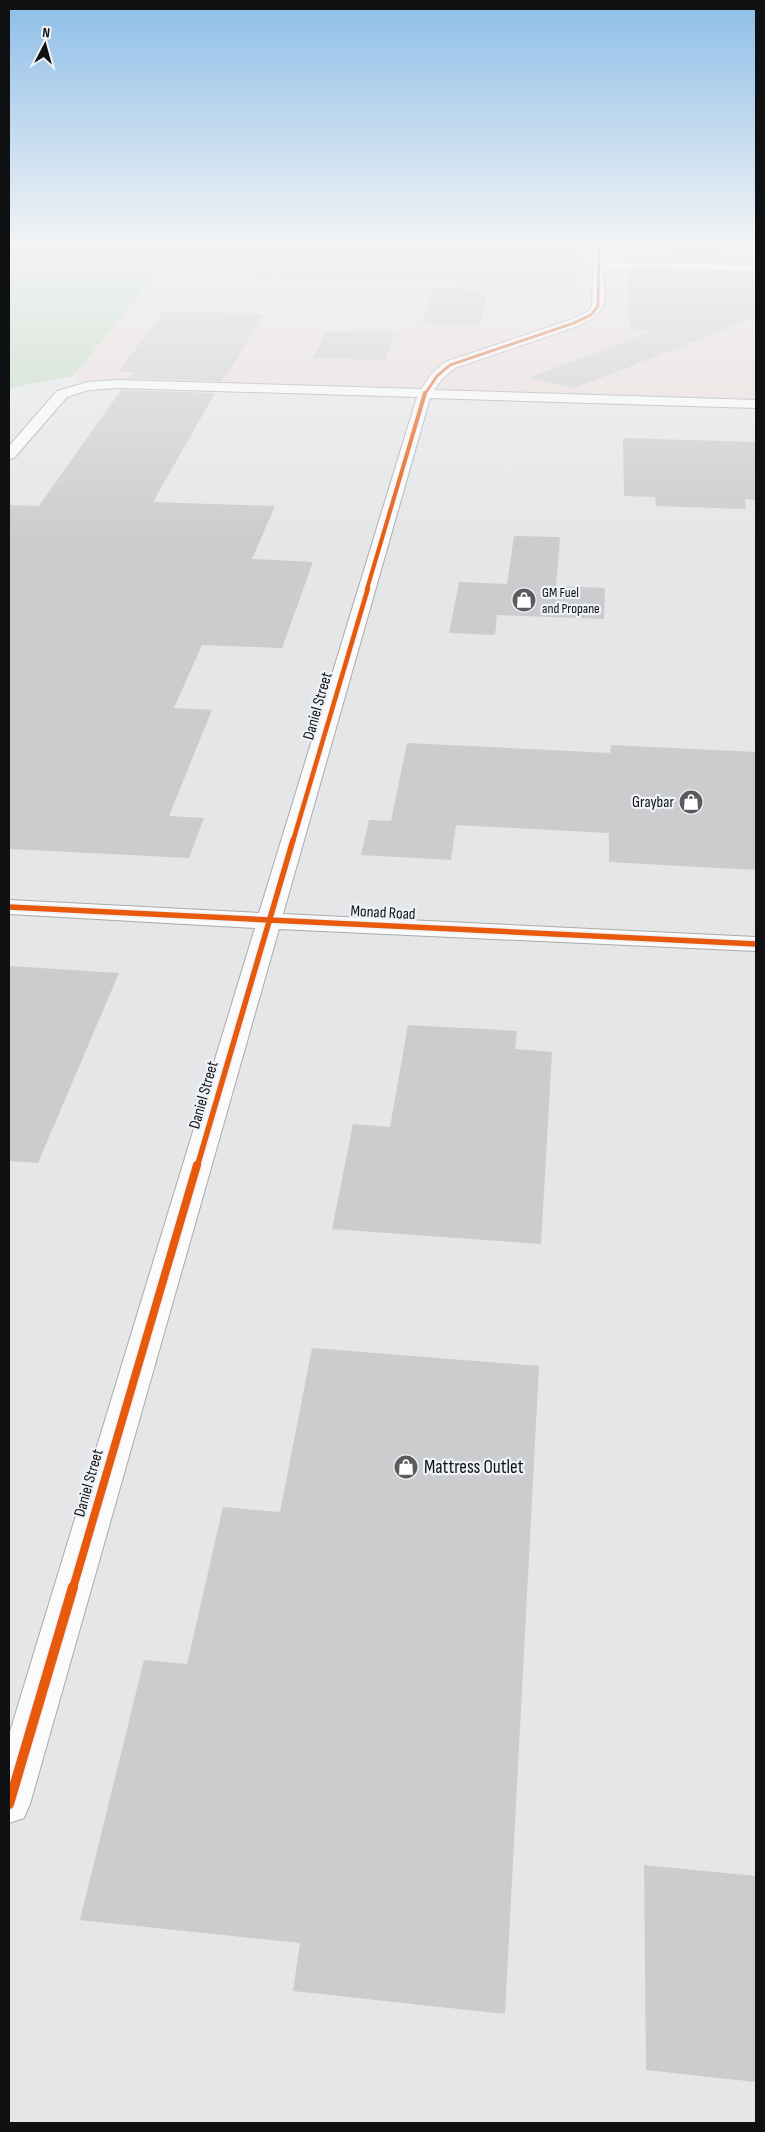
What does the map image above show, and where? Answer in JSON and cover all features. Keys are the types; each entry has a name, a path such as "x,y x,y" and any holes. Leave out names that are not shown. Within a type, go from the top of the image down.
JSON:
{"street":[{"path":"425,393 437,376 450,365 516,342"},
{"path":"9,455 62,394 88,386 118,384 756,404"},
{"name":"Daniel Street","path":"9,1804 425,393"},
{"name":"Monad Road","path":"9,907 756,944"}],"shaded area":[{"path":"101,342 756,342 756,404 118,384 88,386 73,376"}],"green space":[{"path":"9,342 101,342 73,376 9,388"}],"building":[{"path":"140,342 247,342 227,375 221,381 129,378 134,372 118,372"},
{"path":"321,342 391,342 385,360 313,358"},
{"path":"623,342 691,342 575,388 528,378"},
{"path":"121,390 215,393 153,502 275,506 252,559 313,562 282,648 202,645 174,708 212,710 169,816 204,818 189,858 9,849 9,505 39,506"},
{"path":"623,438 756,442 756,500 745,499 746,509 656,506 655,497 624,496"},
{"path":"514,536 560,537 556,586 605,588 604,619 497,615 495,635 449,633 459,582 507,584"},
{"path":"407,743 610,753 611,745 756,752 756,870 609,862 609,833 456,825 451,860 361,855 369,820 391,821"},
{"path":"9,966 119,973 38,1163 9,1161"},
{"path":"408,1025 517,1031 515,1049 552,1052 541,1244 332,1229 353,1124 390,1127"},
{"path":"312,1348 539,1366 505,2014 293,1991 300,1943 80,1920 144,1660 187,1664 223,1507 280,1512"},
{"path":"644,1865 756,1876 756,2082 646,2070"}],"cycle path":[{"path":"9,1804 425,393 437,376 450,365 516,342"},
{"path":"9,907 756,944"}],"place":[{"name":"GM Fuel and Propane","path":"524,600"},
{"name":"Graybar","path":"691,802"},
{"name":"Mattress Outlet","path":"406,1467"}]}
